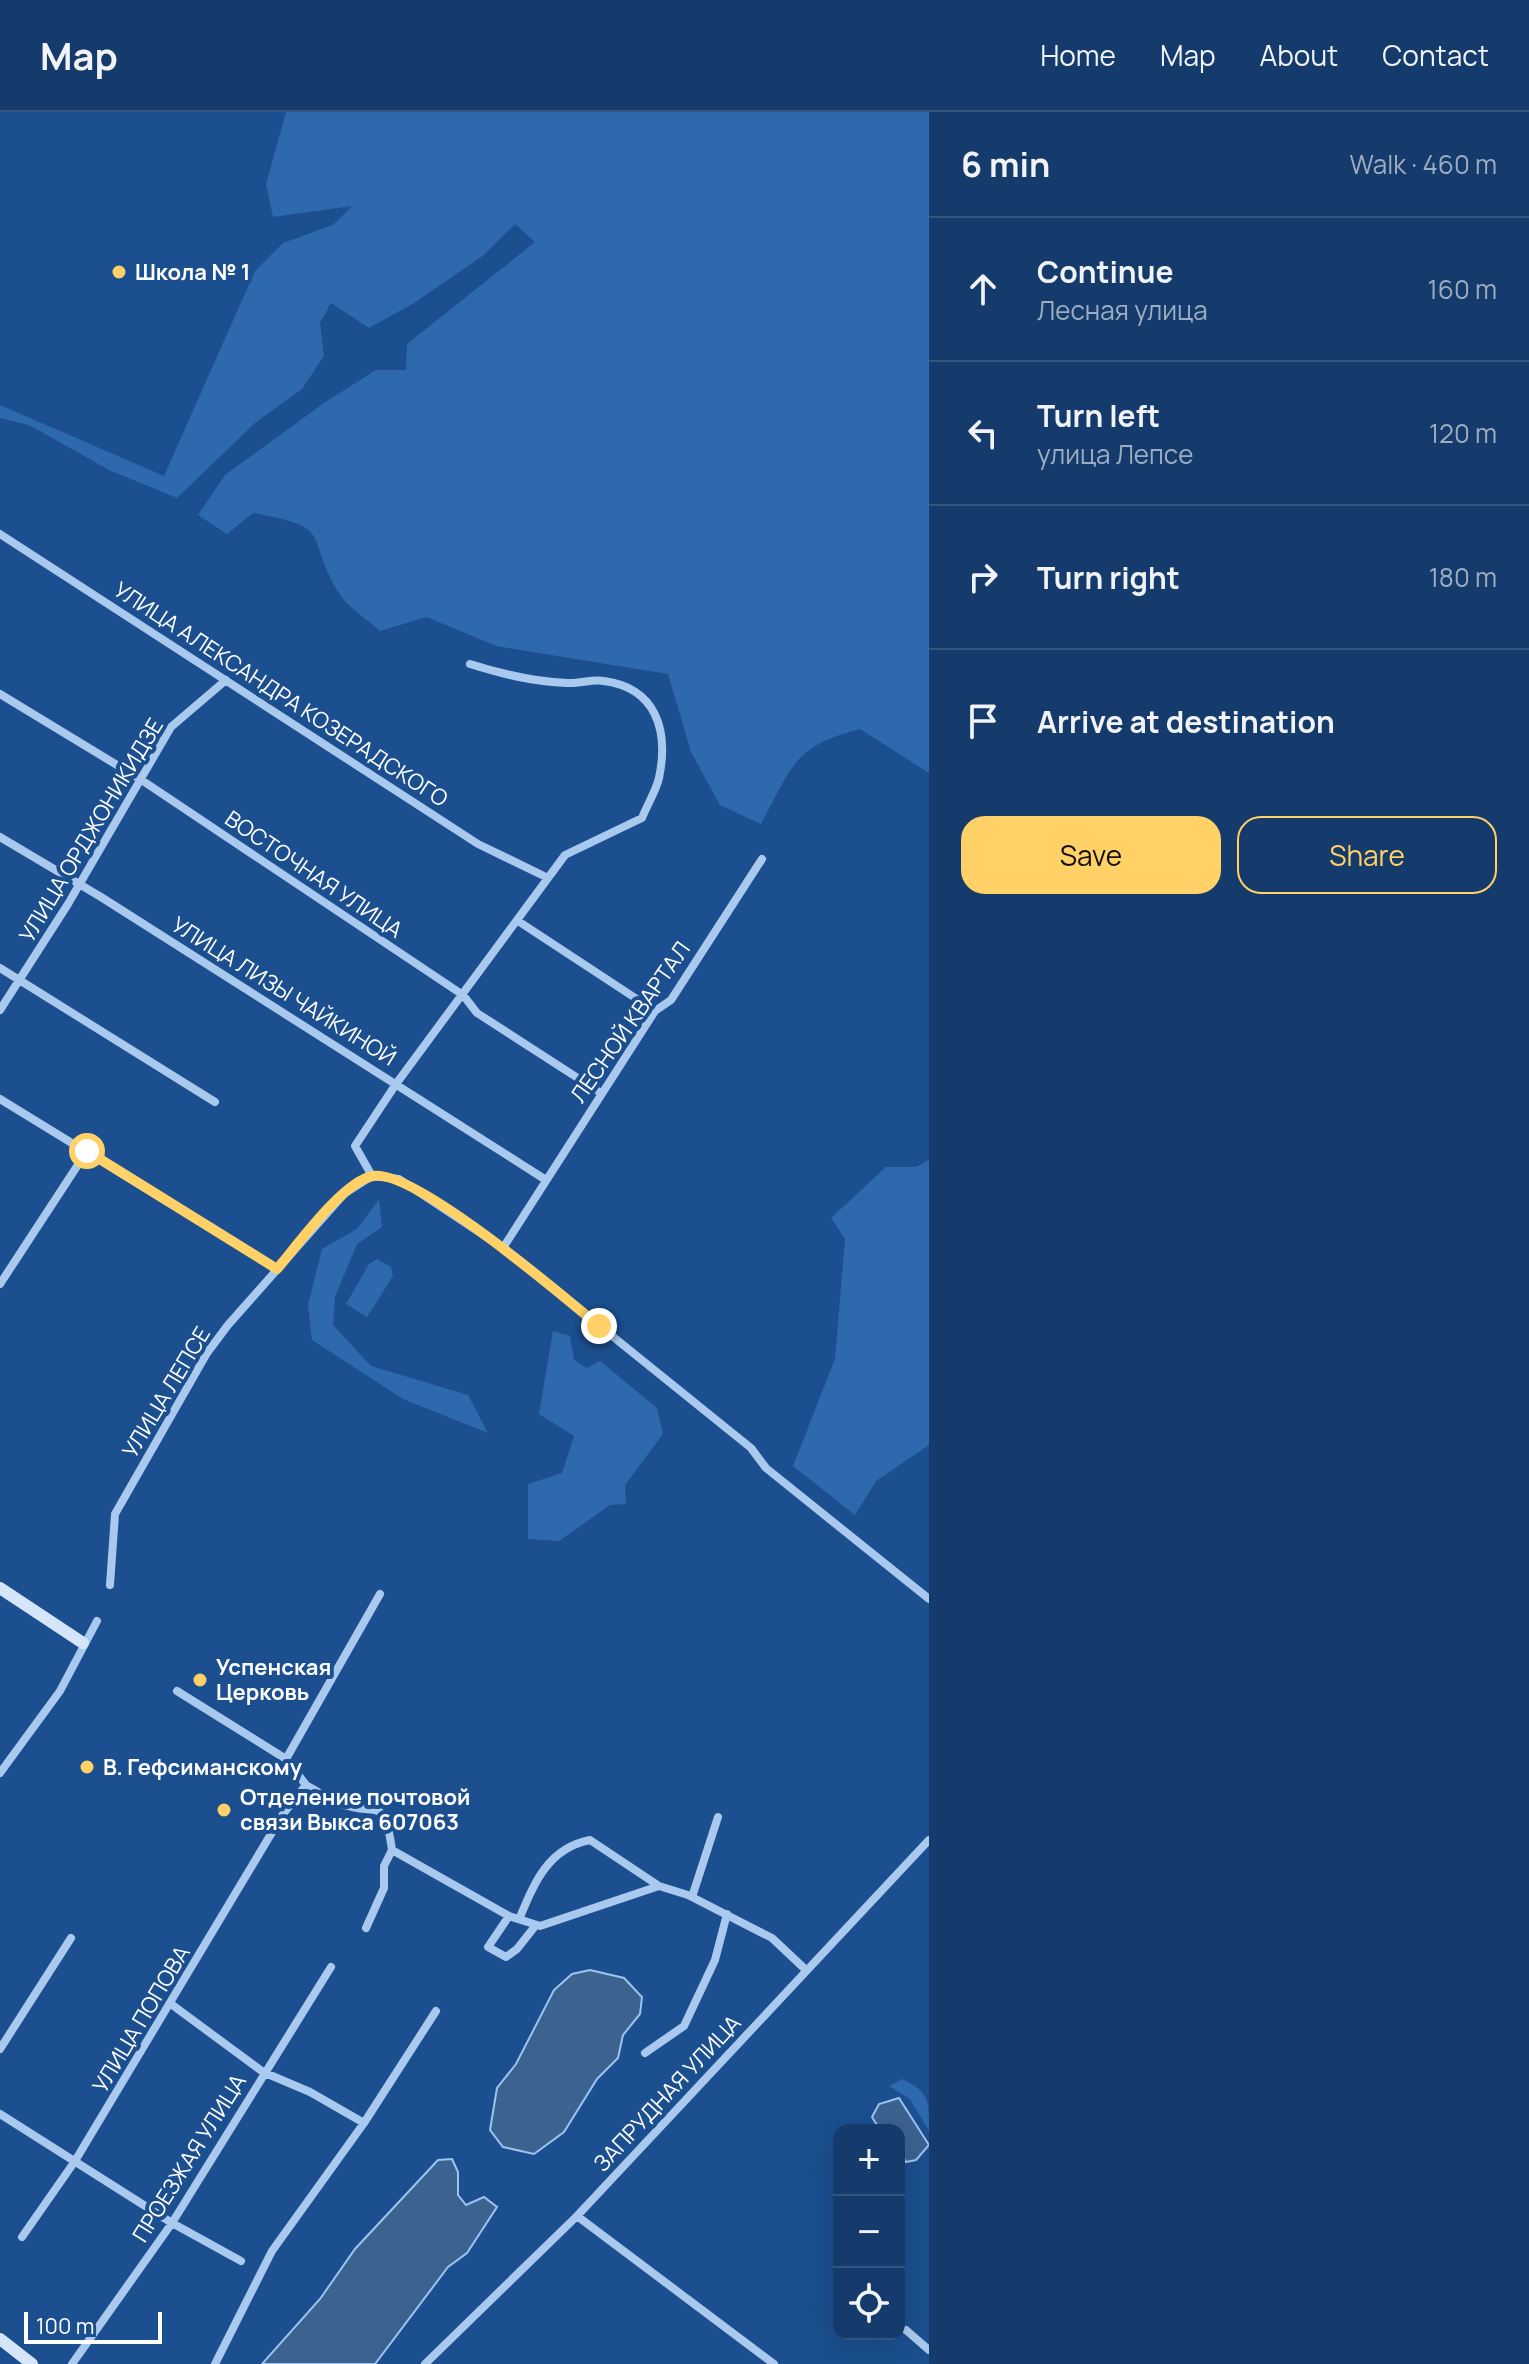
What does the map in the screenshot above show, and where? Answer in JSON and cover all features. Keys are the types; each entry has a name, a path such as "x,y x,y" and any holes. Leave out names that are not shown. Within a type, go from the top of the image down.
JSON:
{"street":[{"name":"УЛИЦА АЛЕКСАНДРА КОЗЕРАДСКОГО","path":"0,534 478,844 546,877"},
{"path":"470,664 511,677 568,683 603,681 643,693 655,712 661,740 659,779 642,818 565,855 546,877 518,921 396,1084 355,1146 372,1176 399,1179 503,1248 751,1448 766,1468 929,1599"},
{"name":"УЛИЦА ОРДЖОНИКИДЗЕ","path":"0,1010 78,886 171,727 226,680"},
{"name":"ВОСТОЧНАЯ УЛИЦА","path":"0,694 140,779 463,995 477,1013 601,1093"},
{"name":"УЛИЦА ЛИЗЫ ЧАЙКИНОЙ","path":"0,837 546,1180"},
{"name":"ЛЕСНОЙ КВАРТАЛ","path":"503,1248 655,1011 671,1000 762,859"},
{"path":"518,921 655,1011"},
{"path":"0,968 215,1102"},
{"path":"0,1099 277,1269"},
{"path":"0,1284 87,1151"},
{"name":"УЛИЦА ЛЕПСЕ","path":"110,1585 115,1514 207,1353 344,1194 372,1176"},
{"path":"0,1588 83,1643"},
{"path":"286,1759 380,1594"},
{"path":"0,1773 60,1691 97,1621"},
{"path":"177,1691 286,1759 306,1785 339,1803 380,1811 388,1820 392,1850 384,1866 384,1888 366,1928"},
{"name":"УЛИЦА ПОПОВА","path":"22,2237 75,2161 283,1814 306,1785"},
{"path":"692,1897 718,1817"},
{"path":"520,1917 548,1863 569,1844 590,1840 659,1886 692,1897 772,1938 806,1970"},
{"name":"ЗАПРУДНАЯ УЛИЦА","path":"425,2364 577,2216 929,1840"},
{"path":"392,1850 509,1916 520,1917 536,1925"},
{"path":"509,1916 488,1947 506,1957 517,1949 536,1925 659,1886"},
{"path":"645,2053 684,2026 715,1960 727,1914"},
{"path":"0,2049 71,1938"},
{"name":"ПРОЕЗЖАЯ УЛИЦА","path":"72,2364 172,2223 331,1967"},
{"path":"171,2004 263,2072 310,2092 364,2123"},
{"path":"215,2364 272,2251 364,2123 436,2011"},
{"path":"0,2114 172,2223 241,2261"},
{"path":"577,2216 774,2364"},
{"path":"906,2330 929,2350"},
{"path":"0,2339 32,2364"}],"shaded area":[{"path":"286,112 929,112 929,773 860,729 821,743 807,752 788,773 761,824 720,805 691,752 668,674 496,646 427,617 380,631 343,598 308,529 279,518 253,513 227,534 198,515 225,475 324,403 376,370 406,370 407,344 535,242 515,224 484,255 414,303 369,328 331,303 320,323 324,356 302,389 255,423 177,498 109,470 29,425 0,418 0,405 164,476 255,271 283,243 333,225 352,206 273,217 266,184"},
{"path":"929,1160 929,1445 876,1481 855,1515 793,1466 835,1359 845,1239 831,1218 886,1167 916,1167"},
{"path":"379,1199 382,1227 357,1244 335,1297 333,1325 371,1366 468,1395 488,1433 403,1399 312,1340 308,1305 322,1249 357,1229"},
{"path":"377,1259 391,1267 393,1276 367,1317 346,1304 369,1264"},
{"path":"553,1331 570,1336 574,1360 587,1368 600,1361 657,1408 663,1434 625,1485 626,1504 610,1505 559,1541 528,1539 528,1484 562,1473 574,1436 539,1414"},
{"path":"590,1970 624,1978 642,1997 640,2014 623,2035 618,2058 597,2079 564,2132 534,2154 503,2147 490,2130 497,2088 516,2064 554,1990 572,1974"},
{"path":"902,2079 918,2088 926,2098 929,2131 910,2099 889,2086"},
{"path":"899,2098 929,2145 916,2160 905,2160 905,2124 876,2124 872,2117 879,2104"},
{"path":"452,2159 458,2172 458,2195 466,2205 484,2197 497,2207 467,2253 448,2267 375,2364 262,2364 320,2299 355,2249 438,2160"}],"place":[{"name":"Школа № 1","path":"119,272"},
{"name":"Успенская Церковь","path":"200,1680"},
{"name":"В. Гефсиманскому","path":"87,1767"},
{"name":"Отделение почтовой связи Выкса 607063","path":"224,1810"}],"route":[{"path":"87,1151 277,1269 352,1187 372,1176 399,1179 503,1248 599,1326"}]}
